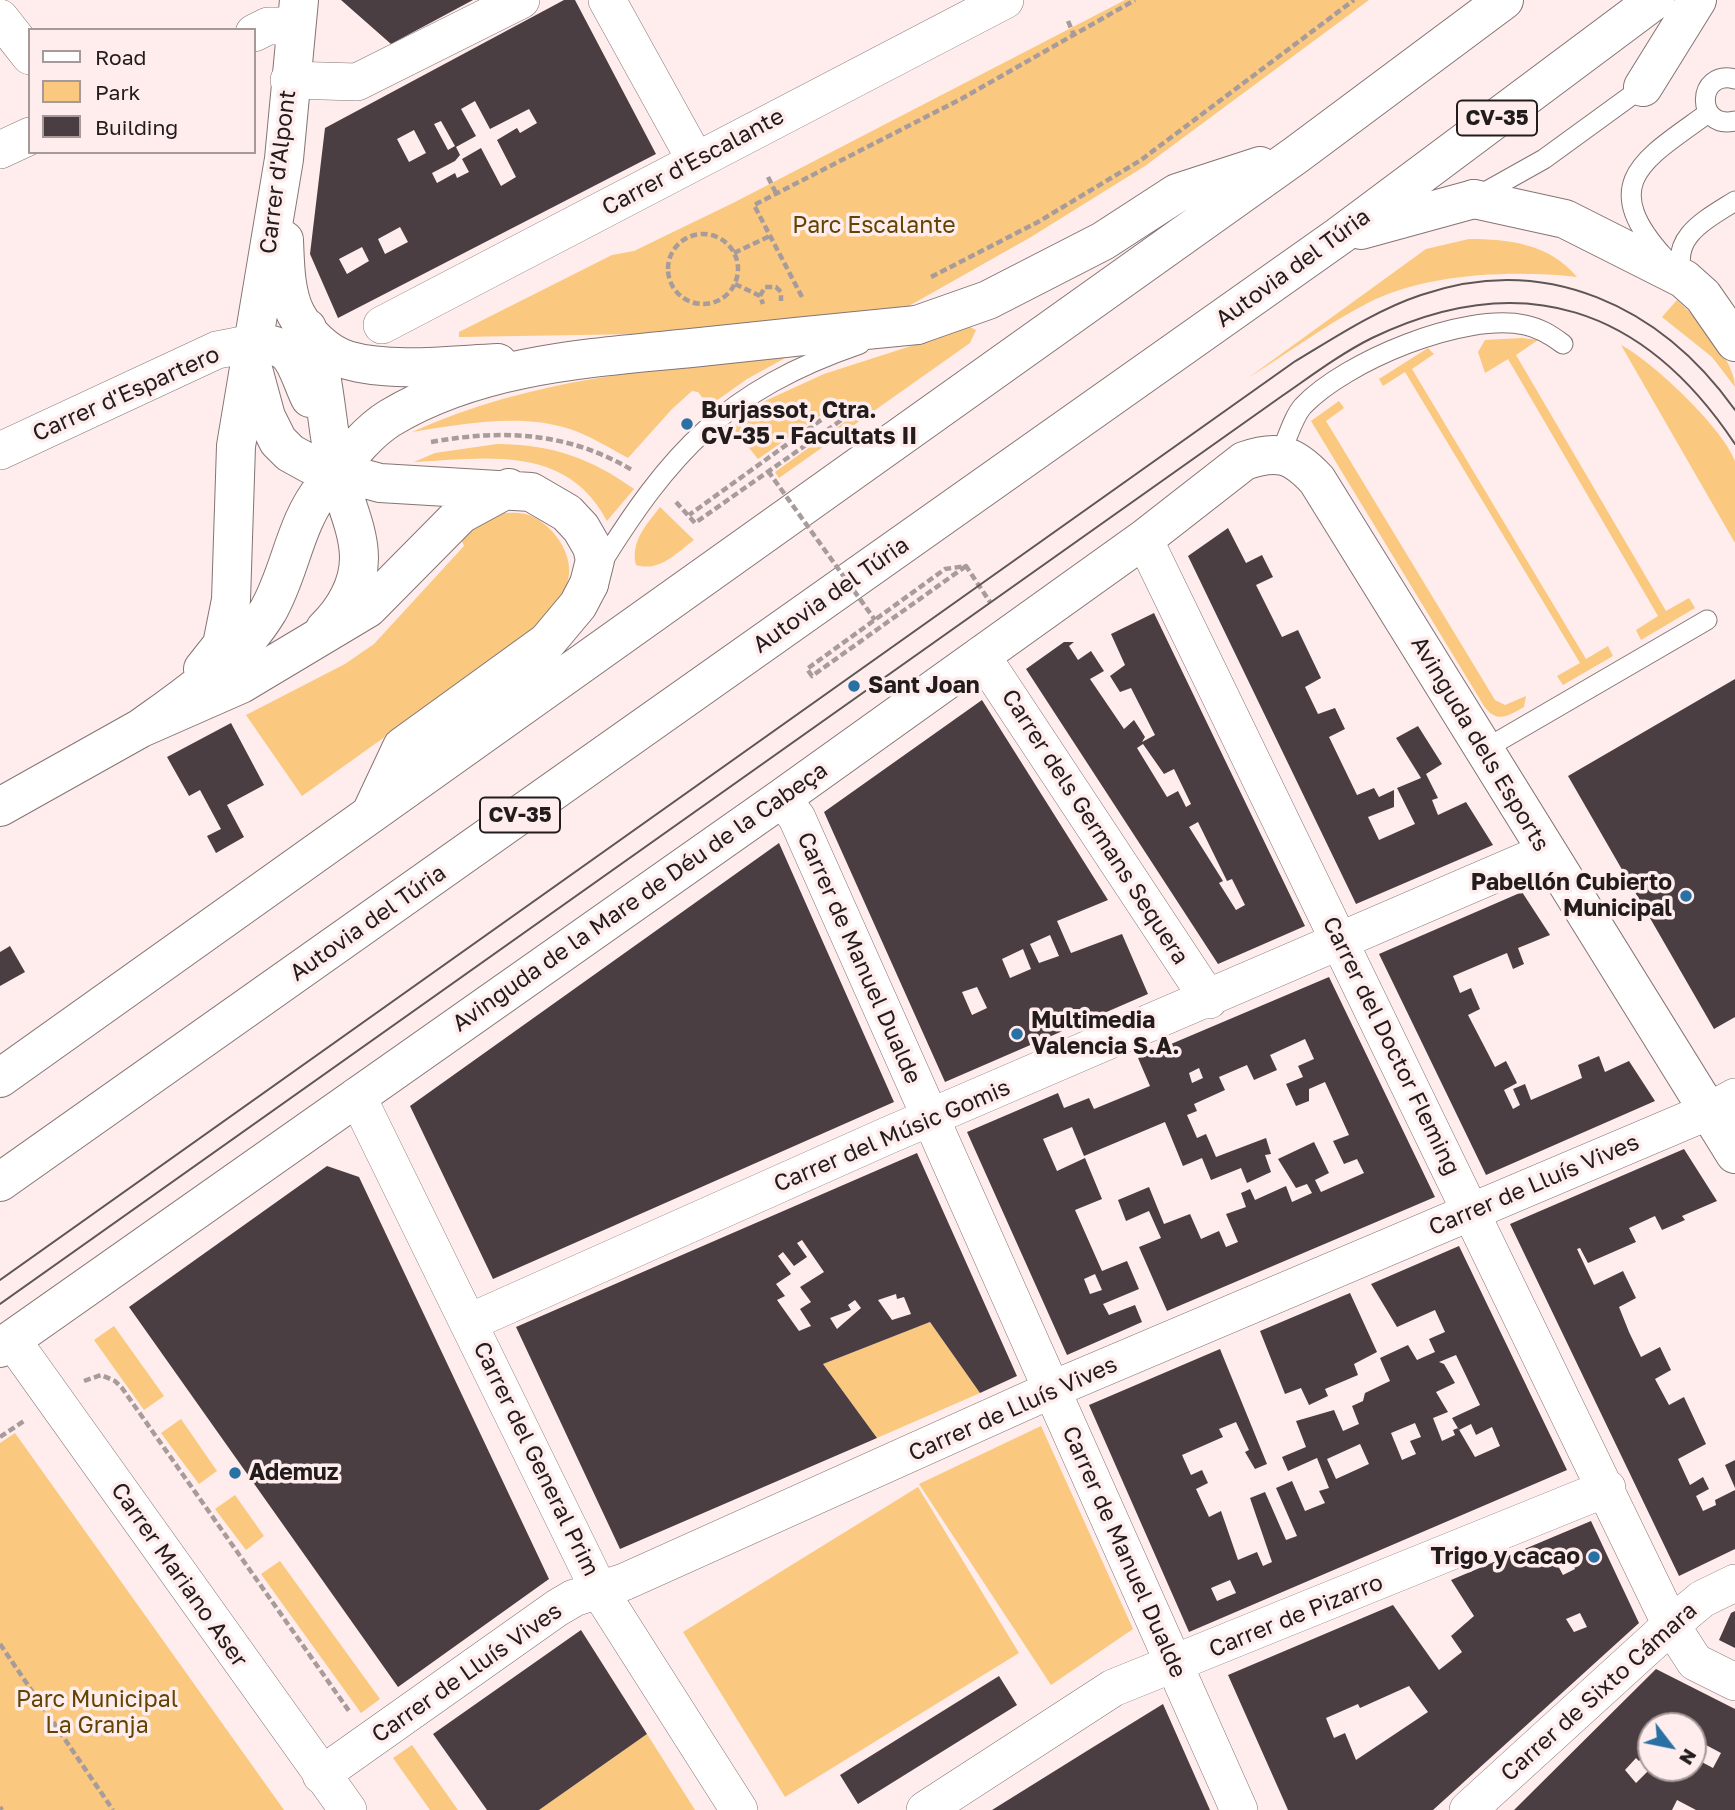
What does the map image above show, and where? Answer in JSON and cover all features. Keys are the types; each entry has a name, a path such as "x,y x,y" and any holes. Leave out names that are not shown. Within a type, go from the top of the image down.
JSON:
{"main road":[{"path":"0,1078 1296,155 1504,0"},
{"name":"Autovia del Túria","path":"0,1182 1339,236 1655,0"},
{"path":"1643,87 1697,0"},
{"name":"Carrer d'Alpont","path":"141,728 214,659 222,645 230,600 236,446 284,159 289,80 298,13"},
{"path":"284,159 286,273 296,313 326,349 347,360 427,365 581,359 917,325 988,300 1103,241 1177,192 1296,155"},
{"path":"1339,236 1474,199 1565,219 1684,279 1703,296 1735,342"},
{"path":"141,728 206,680 247,641 268,610 300,526 333,456 328,402 320,361 307,328"},
{"path":"252,351 272,343 292,356 333,456 356,538 358,566 346,603 316,638"},
{"path":"333,456 408,410 505,373 581,359"},
{"name":"Avinguda de la Mare de Déu de la Cabeça","path":"6,1344 782,799 1144,539 1244,461 1262,454 1280,454"},
{"name":"Avinguda dels Esports","path":"1280,454 1301,463 1317,480 1546,852 1722,1104 1735,1154"},
{"path":"333,456 400,486 509,488 531,492 567,513 581,528 592,547 595,561 589,584 578,605 547,642 402,747 370,815"},
{"path":"0,807 141,728 241,684 316,638 381,597 461,513 509,488"}],"street":[{"path":"289,80 357,82 520,0"},
{"path":"607,0 696,161"},
{"name":"Carrer d'Escalante","path":"382,325 1005,0"},
{"path":"256,32 298,13"},
{"path":"0,18 28,53"},
{"path":"0,150 28,137"},
{"name":"Carrer d'Espartero","path":"0,451 217,350 252,351"},
{"name":"Carrer del Doctor Fleming","path":"1144,539 1607,1488 1671,1625 1695,1662 1735,1682"},
{"name":"Carrer dels Germans Sequera","path":"996,644 1209,1000"},
{"name":"Carrer de Manuel Dualde","path":"782,799 797,818 1239,1810"},
{"name":"Carrer del Músic Gomis","path":"470,1322 930,1118 1209,1000 1546,852"},
{"name":"Carrer del General Prim","path":"356,1096 470,1322 599,1590 739,1810"},
{"name":"Carrer de Lluís Vives","path":"321,1776 574,1598 624,1582 1051,1390 1722,1104"},
{"name":"Carrer Mariano Aser","path":"6,1344 348,1810"},
{"name":"Carrer de Pizarro","path":"925,1810 1113,1688 1174,1666 1607,1488"},
{"name":"Carrer de Sixto Cámara","path":"1468,1810 1671,1625 1702,1599 1735,1583"}],"lane":[{"path":"1735,79 1724,77 1710,83 1704,98 1708,113 1719,121 1735,121"},
{"path":"1474,199 1544,159 1643,87"},
{"path":"1684,279 1638,227 1632,209 1632,190 1636,173 1645,161 1708,113"},
{"path":"1684,279 1678,263 1678,252 1684,242 1694,229 1735,201"},
{"path":"1280,454 1302,407 1336,380 1412,342 1480,324 1508,323 1538,328 1563,344"},
{"path":"589,584 678,454 712,422 786,374 837,352 917,325"},
{"path":"1485,749 1707,620"}],"path":[{"path":"814,296 802,297 754,205 961,99 1135,0"},
{"path":"922,282 1038,222 1113,178 1354,0"},
{"path":"1068,21 1073,33"},
{"path":"768,177 776,193"},
{"path":"714,236 729,245 734,253 738,268 735,284 716,302 698,303 682,297 669,274 671,256 688,237 714,236"},
{"path":"734,253 770,236"},
{"path":"735,284 760,296"},
{"path":"769,308 762,304 760,296 765,287 778,288 783,297 777,307"},
{"path":"832,412 840,421 768,471 695,523 688,515 832,412"},
{"path":"768,471 875,621"},
{"path":"966,566 812,676 807,669 946,569 966,566"},
{"path":"966,566 996,644"},
{"path":"74,1387 90,1377 101,1375 115,1381 122,1388 350,1711"},
{"path":"0,1437 27,1419"},
{"path":"0,1644 113,1810"}],"green space":[{"name":"Parc Escalante","path":"1125,0 1369,0 1145,166 1031,237 900,311 699,333 459,337 459,332 612,255 634,251 735,202"},
{"path":"1469,239 1514,242 1542,250 1577,277 1497,274 1415,286 1389,294 1351,312 1248,378 1426,249"},
{"path":"1677,300 1722,352 1729,364 1735,387 1712,357 1662,317"},
{"path":"970,327 976,330 970,343 779,478 775,472 846,421 834,406 758,459 732,427 765,401 824,374"},
{"path":"1485,340 1538,340 1516,355 1666,611 1689,598 1695,608 1641,640 1636,630 1658,616 1508,359 1485,373 1478,352"},
{"path":"1621,345 1668,380 1702,414 1728,447 1735,461 1735,543"},
{"path":"1428,348 1434,354 1412,369 1586,659 1608,646 1613,656 1563,685 1557,676 1580,663 1405,372 1383,386 1379,379"},
{"path":"787,357 747,379 709,406 698,392 692,391 628,458 570,429 551,424 491,422 412,432 457,414 549,387 643,371"},
{"path":"1339,401 1344,408 1326,421 1495,700 1505,705 1526,696 1524,707 1498,717 1484,706 1311,421"},
{"path":"497,444 535,447 569,455 602,469 634,489 607,521 590,496 570,479 548,467 497,459 414,462 435,453"},
{"path":"660,507 694,540 660,564 645,567 636,565 635,549 638,541"},
{"path":"498,513 522,513 536,518 553,532 565,552 569,573 567,584 550,619 302,796 246,715 345,664 374,644 464,546 459,534"},
{"path":"930,1322 980,1393 877,1438 823,1364"},
{"path":"114,1326 164,1396 144,1410 94,1340"},
{"path":"181,1419 217,1471 199,1484 161,1433"},
{"path":"1041,1426 1133,1629 1051,1685 919,1484"},
{"name":"Parc Municipal La Granja","path":"15,1433 284,1810 0,1810 0,1443"},
{"path":"918,1487 1019,1653 785,1797 683,1632"},
{"path":"235,1495 264,1536 246,1550 215,1509"},
{"path":"280,1561 380,1699 361,1713 261,1574"},
{"path":"647,1734 695,1810 539,1810"},
{"path":"412,1745 458,1810 430,1810 393,1758"}],"building":[{"path":"341,0 473,0 391,44"},
{"path":"564,0 575,0 656,154 338,318 310,254 325,128","holes":["475,101 490,129 529,109 537,123 520,133 517,128 497,140 516,177 501,186 481,148 462,159 469,172 457,178 455,173 437,183 432,173 455,161 460,155 456,147 476,136 461,109","441,121 455,146 448,150 434,124","414,130 426,153 409,162 397,139","400,227 408,242 385,254 378,239","362,247 369,261 347,274 339,259"]},
{"path":"1228,528 1246,563 1262,555 1273,577 1256,585 1282,637 1298,630 1321,678 1305,687 1318,714 1335,708 1345,729 1329,737 1357,795 1374,788 1379,797 1394,790 1394,807 1368,817 1379,840 1415,824 1397,788 1421,778 1396,738 1418,726 1442,764 1426,774 1438,798 1432,800 1438,815 1466,802 1493,845 1356,904 1188,556"},
{"path":"1154,613 1305,926 1218,964 1026,669 1064,642 1074,642 1069,646 1078,660 1091,651 1104,671 1090,679 1124,729 1134,720 1145,737 1142,742 1155,735 1131,688 1120,692 1110,676 1125,665 1111,634","holes":["1143,744 1164,774 1174,769 1191,804 1186,807 1178,791 1167,797 1137,748","1198,822 1227,881 1232,879 1245,905 1236,910 1219,883 1223,881 1189,827"]},
{"name":"Pabellón Cubierto Municipal","path":"1735,679 1735,1017 1714,1029 1568,776"},
{"path":"982,700 1108,900 1057,921 1071,953 1122,934 1148,994 945,1082 824,812","holes":["1050,935 1059,956 1039,963 1030,944","1023,949 1031,969 1010,978 1002,959","977,987 987,1008 972,1015 962,992"]},
{"path":"231,723 264,785 227,805 244,837 216,853 207,836 221,829 200,790 189,796 167,757"},
{"path":"779,843 894,1102 493,1279 410,1106"},
{"path":"1522,892 1550,935 1518,948 1524,964 1513,969 1507,953 1453,976 1460,993 1471,988 1480,1009 1468,1015 1495,1067 1506,1061 1517,1083 1504,1090 1513,1109 1520,1105 1513,1089 1525,1084 1531,1100 1582,1078 1578,1065 1599,1056 1605,1072 1629,1061 1655,1101 1486,1175 1379,954"},
{"path":"10,946 25,972 0,986 0,952"},
{"path":"1329,977 1435,1197 1167,1311 1139,1247 1161,1238 1149,1211 1126,1221 1118,1200 1149,1187 1164,1224 1190,1214 1201,1239 1219,1231 1226,1247 1238,1242 1226,1214 1246,1207 1241,1193 1250,1189 1255,1200 1286,1186 1292,1202 1312,1193 1307,1184 1296,1188 1278,1159 1314,1142 1329,1173 1315,1180 1321,1192 1364,1173 1357,1159 1344,1164 1333,1141 1349,1135 1325,1082 1309,1089 1309,1101 1296,1106 1286,1084 1303,1077 1298,1066 1314,1059 1305,1039 1270,1055 1277,1070 1254,1080 1247,1065 1219,1077 1225,1090 1194,1104 1197,1111 1187,1115 1197,1138 1206,1134 1216,1157 1266,1138 1271,1154 1265,1155 1271,1172 1247,1183 1241,1168 1211,1180 1202,1158 1183,1166 1165,1122 1084,1156 1072,1127 1043,1139 1057,1171 1085,1158 1102,1199 1075,1210 1102,1271 1127,1261 1139,1289 1103,1304 1109,1315 1135,1305 1142,1322 1067,1355 967,1132 1058,1093 1064,1108 1089,1098 1094,1109 1150,1086 1138,1058","holes":["1199,1068 1203,1078 1192,1083 1189,1073","1095,1274 1102,1290 1090,1294 1084,1279"]},
{"path":"1684,1149 1717,1201 1682,1216 1685,1220 1662,1230 1655,1216 1629,1228 1636,1242 1588,1263 1580,1248 1577,1249 1594,1285 1623,1271 1636,1298 1619,1307 1641,1357 1660,1347 1671,1370 1655,1379 1669,1405 1684,1397 1706,1444 1678,1459 1690,1485 1703,1477 1709,1489 1696,1496 1703,1511 1716,1505 1715,1500 1735,1490 1735,1549 1679,1576 1510,1224"},
{"path":"917,1153 1017,1376 980,1393 930,1322 823,1364 877,1438 620,1549 516,1327","holes":["802,1240 824,1272 800,1287 811,1302 800,1309 811,1326 799,1331 777,1300 785,1296 776,1284 791,1274 778,1256 783,1252 794,1266 807,1257 797,1243","896,1294 897,1299 904,1297 911,1314 892,1320 878,1300","855,1300 861,1308 837,1329 830,1318 851,1310 848,1305"]},
{"path":"327,1166 359,1177 549,1579 398,1687 129,1307"},
{"path":"1459,1246 1567,1470 1189,1632 1089,1405 1220,1349 1267,1464 1255,1469 1245,1452 1249,1450 1236,1422 1219,1429 1223,1437 1182,1455 1191,1475 1202,1470 1208,1483 1196,1489 1209,1517 1221,1511 1238,1560 1257,1552 1263,1566 1272,1562 1250,1498 1265,1492 1286,1540 1297,1536 1276,1488 1292,1481 1305,1511 1325,1503 1319,1491 1329,1488 1317,1458 1288,1471 1282,1457 1306,1447 1296,1421 1334,1410 1343,1431 1359,1424 1352,1406 1363,1401 1365,1393 1390,1381 1380,1358 1408,1345 1417,1360 1435,1352 1429,1339 1445,1332 1435,1310 1397,1327 1371,1284","holes":["1456,1355 1480,1405 1452,1418 1458,1428 1453,1430 1455,1435 1442,1441 1433,1418 1448,1412 1436,1392 1455,1383 1444,1364 1439,1362","1415,1423 1421,1437 1410,1441 1416,1454 1402,1460 1391,1433","1471,1424 1476,1435 1492,1427 1500,1446 1475,1457 1459,1430","1360,1444 1369,1464 1336,1479 1327,1459","1230,1580 1236,1593 1217,1601 1211,1588"]},
{"path":"1350,1293 1377,1352 1354,1364 1358,1375 1325,1389 1328,1396 1309,1405 1301,1388 1285,1394 1260,1331"},
{"path":"1735,1460 1735,1488 1725,1465"},
{"path":"1591,1521 1639,1623 1433,1810 1288,1810 1228,1675 1393,1605 1439,1670 1462,1652 1451,1636 1474,1616 1451,1580","holes":["1572,1559 1575,1569 1563,1575 1557,1564","1580,1613 1587,1627 1574,1632 1566,1619","1409,1686 1428,1712 1356,1760 1345,1733 1334,1738 1326,1718 1358,1704 1360,1708"]},
{"path":"1735,1611 1735,1648 1719,1640 1731,1613"},
{"path":"581,1630 647,1734 539,1810 487,1810 433,1734"},
{"path":"1656,1669 1735,1709 1735,1810 1696,1810 1677,1800 1672,1810 1514,1810"},
{"path":"999,1676 1017,1705 858,1804 840,1775"},
{"path":"1163,1704 1210,1810 992,1810 1090,1749"}],"tram line":[{"path":"0,1280 1294,362 1372,316 1421,295 1467,283 1512,280 1556,285 1597,297 1636,317 1672,342 1705,373 1735,410"},
{"path":"0,1304 1282,396 1337,358 1372,338 1427,316 1479,305 1529,304 1576,313 1620,331 1661,360 1699,397 1735,444"}],"place":[{"name":"Burjassot, Ctra. CV-35 - Facultats II","path":"687,424"},
{"name":"Sant Joan","path":"854,686"},
{"name":"Pabellón Cubierto Municipal","path":"1686,896"},
{"name":"Multimedia Valencia S.A.","path":"1017,1034"},
{"name":"Ademuz","path":"235,1473"},
{"name":"Trigo y cacao","path":"1594,1557"}]}
